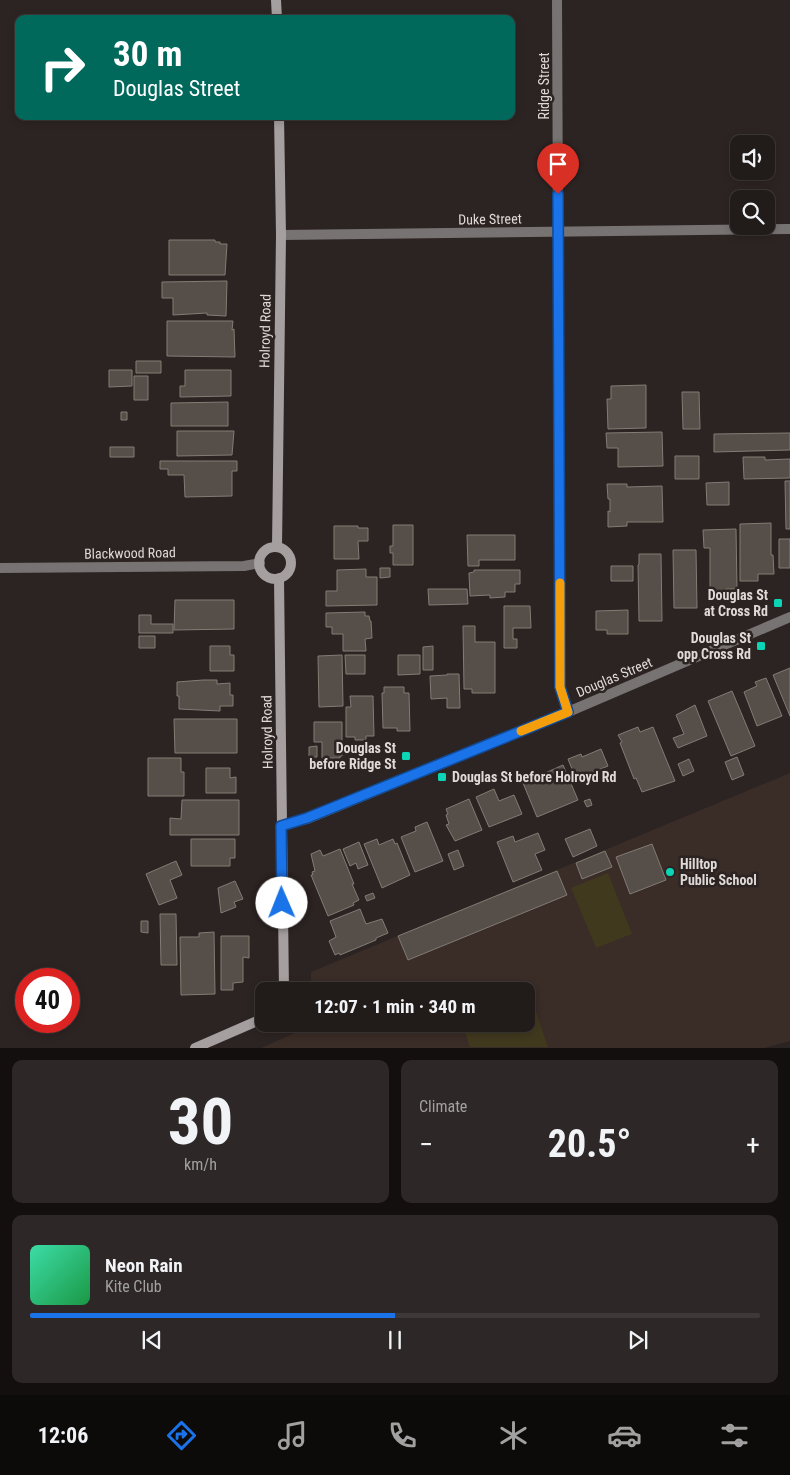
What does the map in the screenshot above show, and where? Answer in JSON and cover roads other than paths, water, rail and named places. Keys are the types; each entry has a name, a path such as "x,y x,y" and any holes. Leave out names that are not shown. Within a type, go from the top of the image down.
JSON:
{"street":[{"path":"276,0 277,15"},
{"name":"Ridge Street","path":"557,0 560,687 568,712"},
{"name":"Holroyd Road","path":"276,547 281,235 279,120"},
{"name":"Duke Street","path":"281,235 790,229"},
{"path":"276,547 287,552 291,563 288,572 279,578 266,575 262,571 260,563 265,551 276,547"},
{"name":"Blackwood Road","path":"0,568 244,566 260,563"},
{"name":"Holroyd Road","path":"279,578 284,982"},
{"name":"Douglas Street","path":"281,826 307,818 568,712 790,617"},
{"path":"195,1048 255,1022"}],"place":[{"name":"Douglas St at Cross Rd","path":"778,603"},
{"name":"Douglas St opp Cross Rd","path":"761,646"},
{"name":"Douglas St before Ridge St","path":"406,756"},
{"name":"Douglas St before Holroyd Rd","path":"442,777"},
{"name":"Hilltop Public School","path":"670,872"}]}
